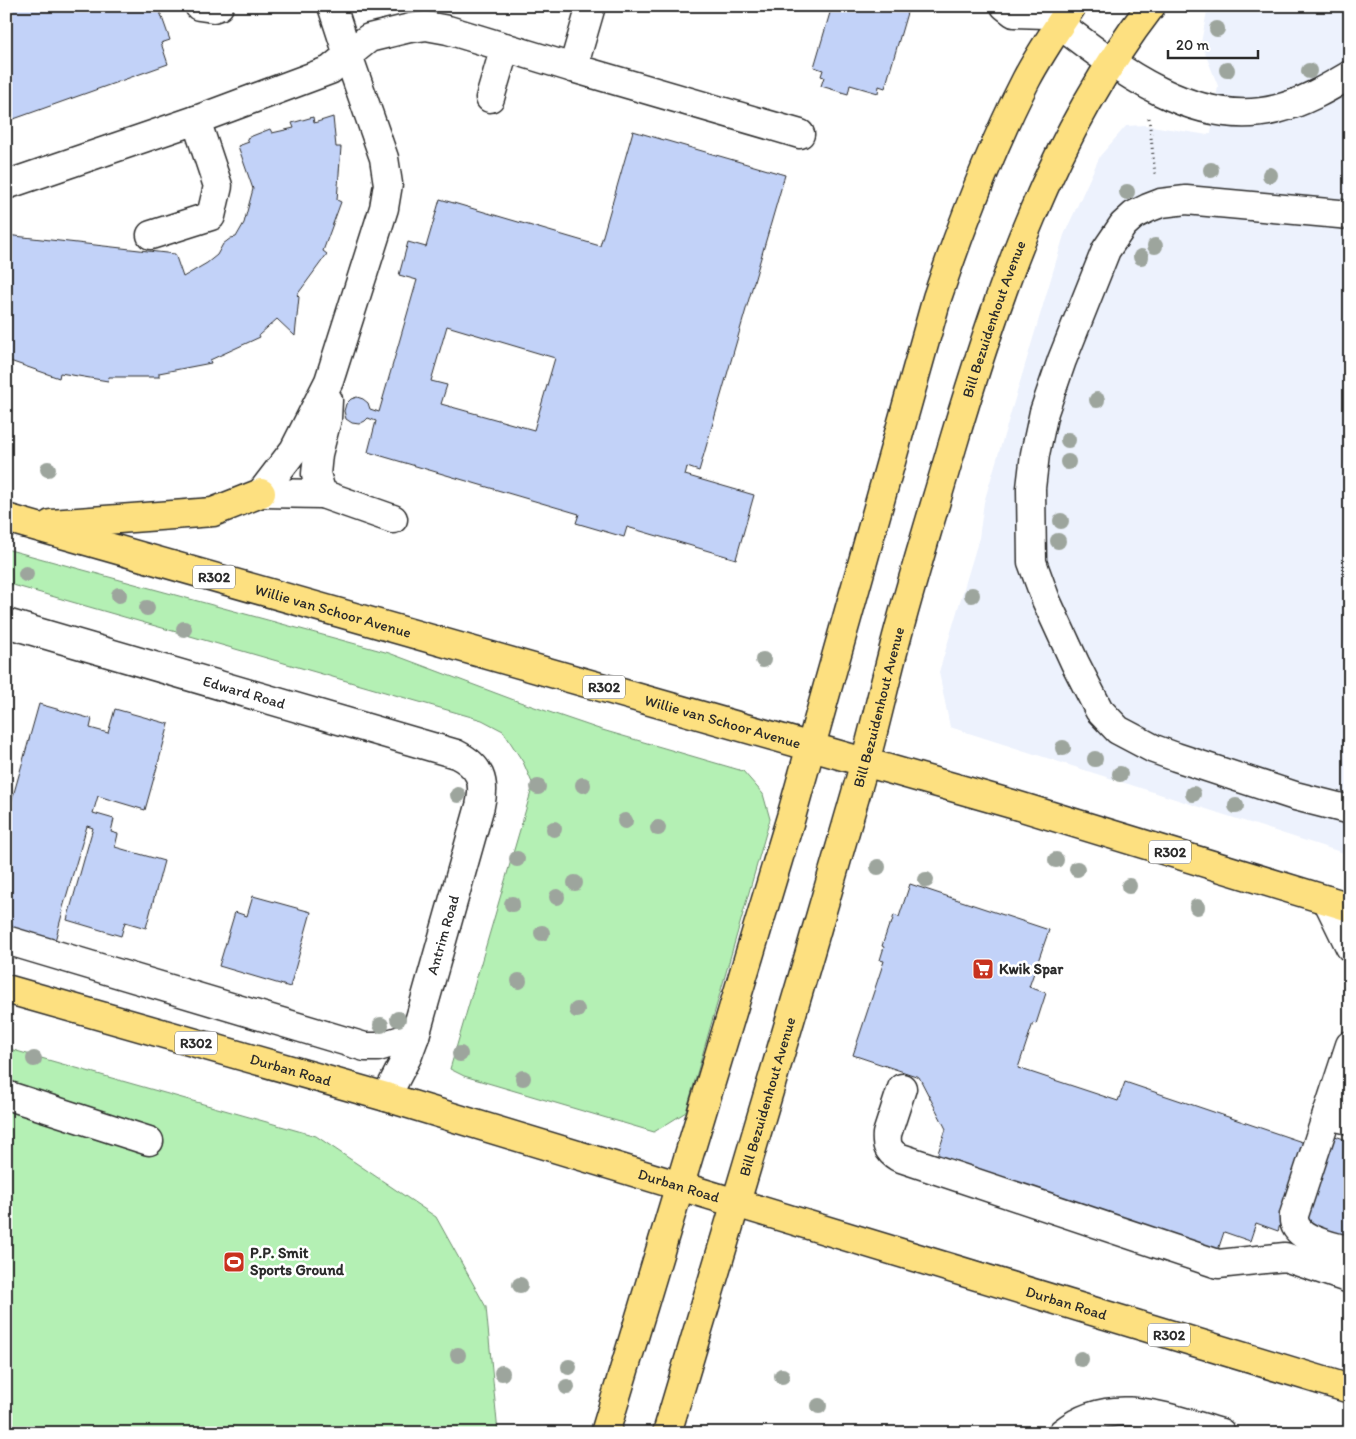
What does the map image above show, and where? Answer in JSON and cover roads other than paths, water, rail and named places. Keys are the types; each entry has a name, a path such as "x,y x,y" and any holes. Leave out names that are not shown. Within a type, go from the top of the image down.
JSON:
{"main road":[{"name":"Bill Bezuidenhout Avenue","path":"668,1433 865,762 912,583 971,382 1007,274 1030,215 1065,142 1111,62 1151,6"},
{"path":"605,1433 811,746 937,298 957,238 1056,13"},
{"path":"32,526 213,512 261,492"},
{"name":"Willie van Schoor Avenue","path":"6,518 1012,804 1338,903"},
{"name":"Durban Road","path":"6,989 386,1098 1350,1389"}],"street":[{"path":"199,6 213,8 219,6"},
{"path":"261,492 294,450 329,381 384,208 388,184 384,158 332,6"},
{"path":"573,68 590,6"},
{"path":"1004,6 1014,13 1056,13 1111,62 1177,99 1201,108 1225,112 1276,109 1300,102 1350,76"},
{"path":"6,185 196,120 330,70 369,38 426,26 448,30 573,68 635,98 701,105 800,134"},
{"path":"490,98 505,47"},
{"path":"701,105 729,93"},
{"path":"151,235 210,216 218,186 196,120"},
{"path":"1350,215 1186,200 1148,208 1134,215 1123,225 1106,250 1062,360 1044,412 1035,454 1031,488 1030,532 1032,562 1046,600 1099,710 1118,730 1176,758 1294,796 1350,810"},
{"path":"322,494 316,474 317,461 327,419 329,381"},
{"path":"261,492 322,494 394,519"},
{"name":"Edward Road","path":"6,623 456,754 468,760 476,769"},
{"name":"Antrim Road","path":"386,1098 408,1055 415,1036 483,793 482,781 476,769"},
{"path":"1338,903 1349,942"},
{"path":"6,940 365,1047 378,1047 415,1036"},
{"path":"1350,1044 1338,1118 1293,1221 1302,1235 1350,1251"},
{"path":"902,1088 886,1141 888,1148 898,1157 1218,1264 1285,1257 1350,1279"},
{"path":"6,1094 149,1141"},
{"path":"1062,1433 1082,1420 1120,1410 1141,1411 1220,1433"}],"place":[{"name":"Kwik Spar","path":"983,969"},
{"name":"P.P. Smit Sports Ground","path":"234,1262"}]}
